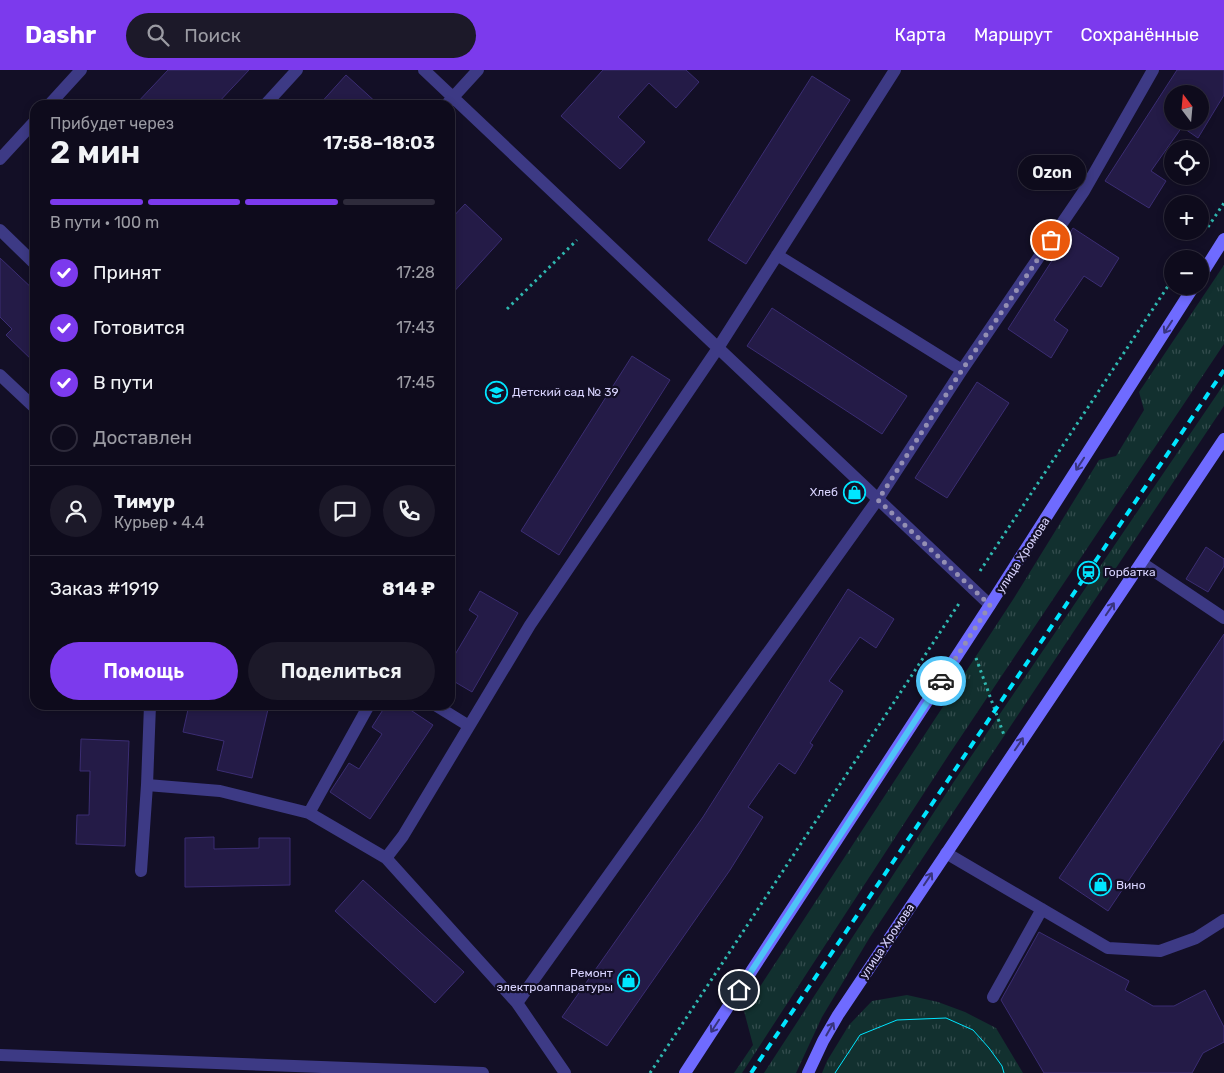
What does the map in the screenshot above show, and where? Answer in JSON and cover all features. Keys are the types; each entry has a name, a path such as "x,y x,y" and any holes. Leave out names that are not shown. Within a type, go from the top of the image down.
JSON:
{"street":[{"path":"53,100 80,70"},
{"path":"270,100 297,70"},
{"path":"424,70 449,100"},
{"path":"451,100 478,70"},
{"path":"386,858 403,836 530,624 718,348 895,70"},
{"path":"517,1002 878,500 962,370 1084,191 1153,70"},
{"path":"455,106 590,227 990,605"},
{"path":"0,160 30,127"},
{"path":"0,230 30,259"},
{"path":"1209,263 1224,239"},
{"path":"776,255 962,370"},
{"name":"улица Хромова","path":"685,1073 990,605 1188,295"},
{"path":"0,375 30,403"},
{"name":"улица Хромова","path":"808,1073 838,1015 1224,439"},
{"path":"1142,563 1224,618"},
{"path":"141,871 150,710"},
{"path":"309,813 366,710"},
{"path":"443,710 469,726"},
{"path":"147,785 220,791 309,813 386,858 517,1002 565,1073"},
{"path":"946,853 1108,948 1160,951 1196,938 1224,920"},
{"path":"993,997 1042,909"},
{"path":"0,1055 286,1069 483,1073"}],"path":[{"path":"507,309 590,227"},
{"path":"650,1073 1164,292"},
{"path":"968,638 1004,736"}],"green space":[{"path":"1224,265 1224,344 950,753 742,1073 734,1073 753,1045 744,1011 1014,598 1099,460 1116,456 1144,410 1139,392 1204,295 1209,295 1209,287"},
{"path":"1224,384 1224,406 870,937 822,1017 796,1073 764,1073 953,783"},
{"path":"907,995 938,1002 965,1012 996,1028 1023,1073 822,1073 827,1061 849,1025 872,1001"}],"building":[{"path":"168,70 249,70 221,100 140,100"},
{"path":"603,70 686,70 699,82 676,108 649,83 618,117 645,142 620,169 561,116"},
{"path":"1177,70 1224,70 1224,95 1209,120 1209,85 1167,85"},
{"path":"346,75 374,100 324,100"},
{"path":"812,76 850,100 746,264 708,240"},
{"path":"1164,90 1164,130 1180,130 1173,140 1164,140 1164,153 1151,171 1164,180 1164,184 1149,208 1105,181"},
{"path":"1186,130 1203,130 1198,138"},
{"path":"465,204 502,239 455,291 455,215"},
{"path":"1073,228 1119,258 1101,287 1084,276 1054,320 1068,330 1051,358 1008,329"},
{"path":"0,258 30,286 30,358 6,335 12,329 0,317"},
{"path":"772,308 907,396 882,434 747,346"},
{"path":"632,356 670,380 559,555 521,531"},
{"path":"977,382 1009,403 947,498 915,478"},
{"path":"1206,547 1224,559 1224,566 1208,592 1186,579"},
{"path":"848,589 894,619 876,648 860,637 829,681 843,691 810,743 813,745 795,774 779,763 748,807 763,817 730,870 607,1046 562,1017 703,817"},
{"path":"480,591 518,613 472,692 455,682 455,655 478,616 469,610"},
{"path":"1224,634 1224,739 1108,911 1059,878"},
{"path":"188,710 268,710 252,778 217,770 224,741 183,732"},
{"path":"383,710 410,710 433,725 370,819 330,792 349,763 359,769 382,734 372,727"},
{"path":"81,739 129,741 125,846 76,844 77,815 89,815 90,771 80,771"},
{"path":"214,837 214,849 259,848 259,838 290,838 290,885 185,887 185,838"},
{"path":"363,880 464,972 435,1003 335,911"},
{"path":"1039,932 1129,981 1125,990 1153,1006 1174,1006 1205,990 1224,1027 1224,1042 1203,1053 1192,1073 1044,1073 1001,1000"}],"tram line":[{"path":"835,1073 860,1035 897,1020 946,1018 973,1030 1002,1066 1004,1073"}],"railway":[{"path":"751,1073 1224,370"}],"way so far":[{"path":"941,681 990,605 878,500 962,370 1051,240"}],"place":[{"name":"Ozon","path":"1051,240"},
{"name":"Детский сад № 39","path":"496,392"},
{"name":"Хлеб","path":"854,492"},
{"name":"Горбатка","path":"1088,572"},
{"name":"Вино","path":"1100,885"},
{"name":"Ремонт электроаппаратуры","path":"629,980"}],"route":[{"path":"739,990 941,681"}]}
